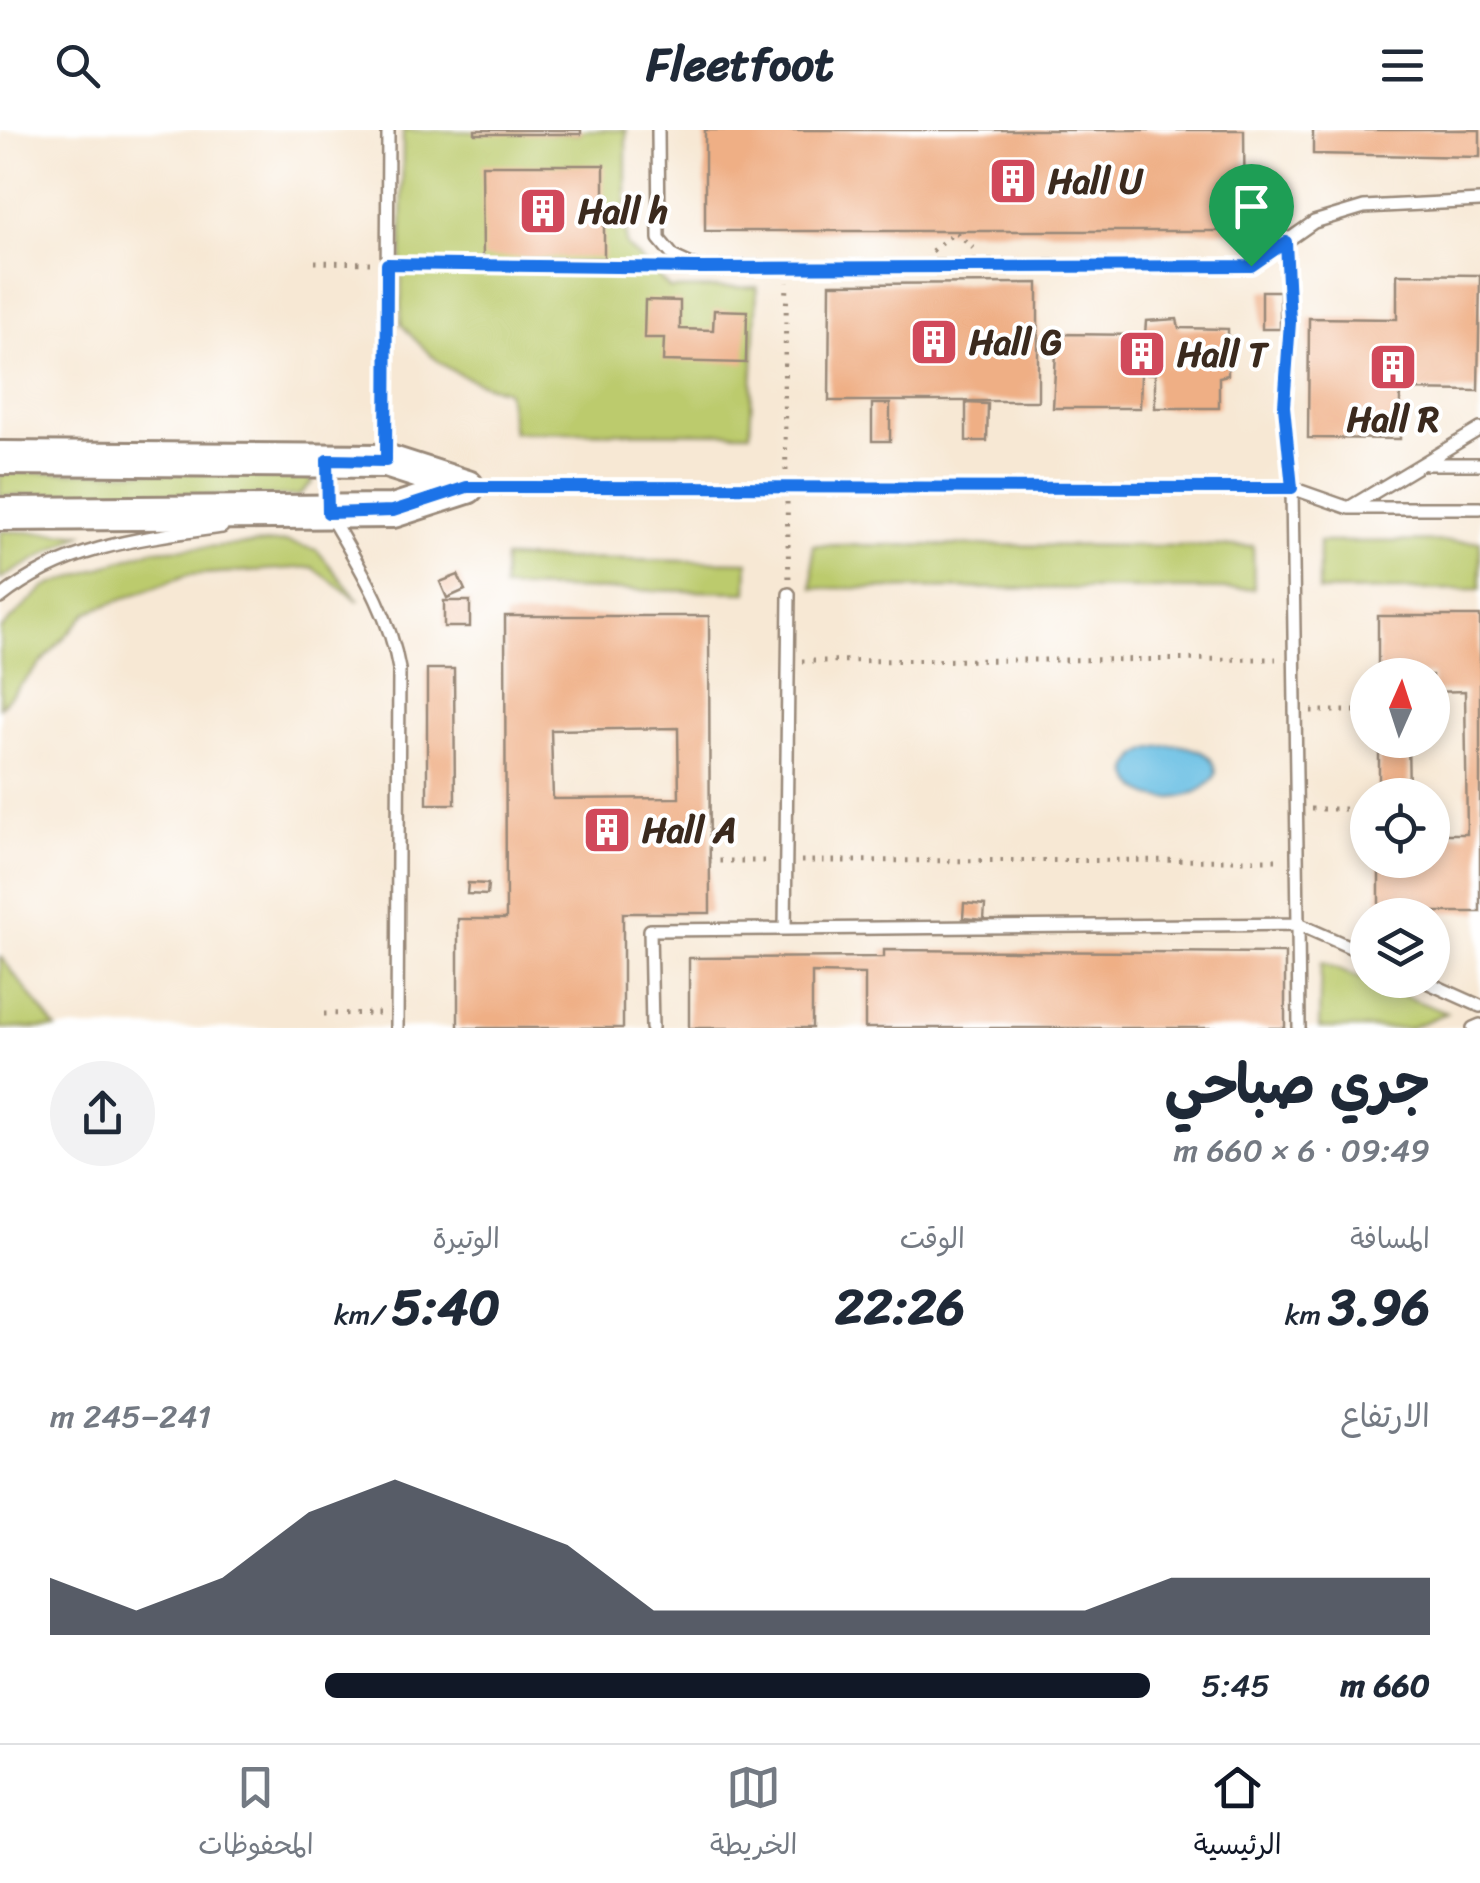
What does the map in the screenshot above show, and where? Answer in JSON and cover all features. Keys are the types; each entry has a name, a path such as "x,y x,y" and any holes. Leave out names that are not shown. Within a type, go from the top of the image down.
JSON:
{"street":[{"path":"0,458 386,461 448,487"},
{"path":"327,460 328,513"},
{"path":"0,514 393,511 448,487"}],"lane":[{"path":"386,461 388,130"},
{"path":"658,130 659,239 674,257 696,268 1251,266 1314,222 1364,207 1480,201"},
{"path":"1348,508 1480,430"},
{"path":"1422,464 1480,464"},
{"path":"448,487 1292,488 1348,508 1480,508"},
{"path":"1292,488 1300,1028"},
{"path":"0,598 42,568 84,551 126,541 328,513 378,598 393,634 399,669 397,1028"},
{"path":"785,929 789,594"},
{"path":"652,1028 650,930 1298,924 1350,947"},
{"path":"1450,993 1480,1006"},
{"path":"1472,1028 1480,1025"}],"path":[{"path":"1286,242 1290,322 1284,406 1292,488"},
{"path":"315,262 696,268"},
{"path":"784,392 787,267"},
{"path":"788,542 789,594"},
{"path":"788,661 1294,659"},
{"path":"1295,711 1350,711"},
{"path":"1296,809 1350,810"},
{"path":"709,861 1298,860"},
{"path":"324,1014 397,1013"}],"green space":[{"path":"403,130 580,134 581,130 626,130 626,245 670,289 757,287 750,433 513,432 507,391 448,368 401,324"},
{"path":"295,470 313,482 298,496 0,496 0,473"},
{"path":"0,531 82,534 0,579"},
{"path":"1480,541 1480,589 1319,591 1319,542"},
{"path":"286,542 317,550 359,601 312,567 187,575 88,612 0,707 0,630 45,587 152,550"},
{"path":"813,545 1253,546 1254,589 813,588"},
{"path":"504,558 748,562 747,592 503,588"},
{"path":"0,956 56,1028 0,1028"},
{"path":"1321,963 1350,975 1350,998 1409,998 1447,1013 1409,1028 1319,1028"}],"water":[{"path":"1177,745 1208,756 1216,774 1197,792 1183,796 1155,797 1143,792 1129,770 1132,763 1148,750"}],"building":[{"path":"475,130 581,130 581,134 475,134"},
{"name":"Hall U","path":"705,130 1244,130 1245,231 705,231"},
{"path":"1313,130 1480,130 1480,157 1313,154"},
{"name":"Hall h","path":"482,165 604,165 604,258 483,258"},
{"name":"Hall R","path":"1397,274 1480,275 1478,391 1400,390 1400,439 1308,438 1309,318 1397,319"},
{"name":"Hall G","path":"1038,283 1038,401 829,401 830,284"},
{"path":"1262,291 1280,291 1280,329 1262,329"},
{"path":"645,300 680,301 680,329 713,330 714,310 747,311 746,363 663,361 664,338 644,338"},
{"name":"Hall T","path":"1177,319 1179,328 1228,329 1228,375 1219,377 1219,408 1155,408 1155,374 1141,373 1140,408 1053,408 1057,334 1145,335 1146,321"},
{"path":"966,403 988,404 987,441 966,441"},
{"path":"872,404 890,404 890,441 872,441"},
{"path":"458,575 465,590 447,598 440,582"},
{"path":"444,601 470,601 470,627 444,627"},
{"name":"Hall A","path":"505,616 709,616 710,913 623,913 623,1028 458,1028 458,919 506,919","holes":["678,728 679,798 553,799 551,730"]},
{"path":"1378,616 1480,616 1480,912 1450,912 1450,898 1379,898 1379,878 1450,878 1450,834 1467,834 1465,691 1450,691 1450,658 1378,658"},
{"path":"427,669 454,669 455,804 427,804"},
{"path":"1379,758 1408,758 1409,778 1379,778"},
{"path":"468,883 488,884 487,895 467,894"},
{"path":"964,903 985,905 984,920 963,918"},
{"path":"884,950 1285,953 1285,1028 865,1028 865,974 812,973 812,1028 689,1028 689,958 884,957"}],"place":[{"name":"Hall U","path":"1013,181"},
{"name":"Hall h","path":"543,211"},
{"name":"Hall G","path":"934,342"},
{"name":"Hall T","path":"1142,354"},
{"name":"Hall R","path":"1393,367"},
{"name":"Hall A","path":"607,830"}],"route":[{"path":"1286,242 1290,322 1284,406 1292,488 467,487 393,511 328,513 327,460 386,461 387,264 696,268 1251,266 1286,242"}]}
